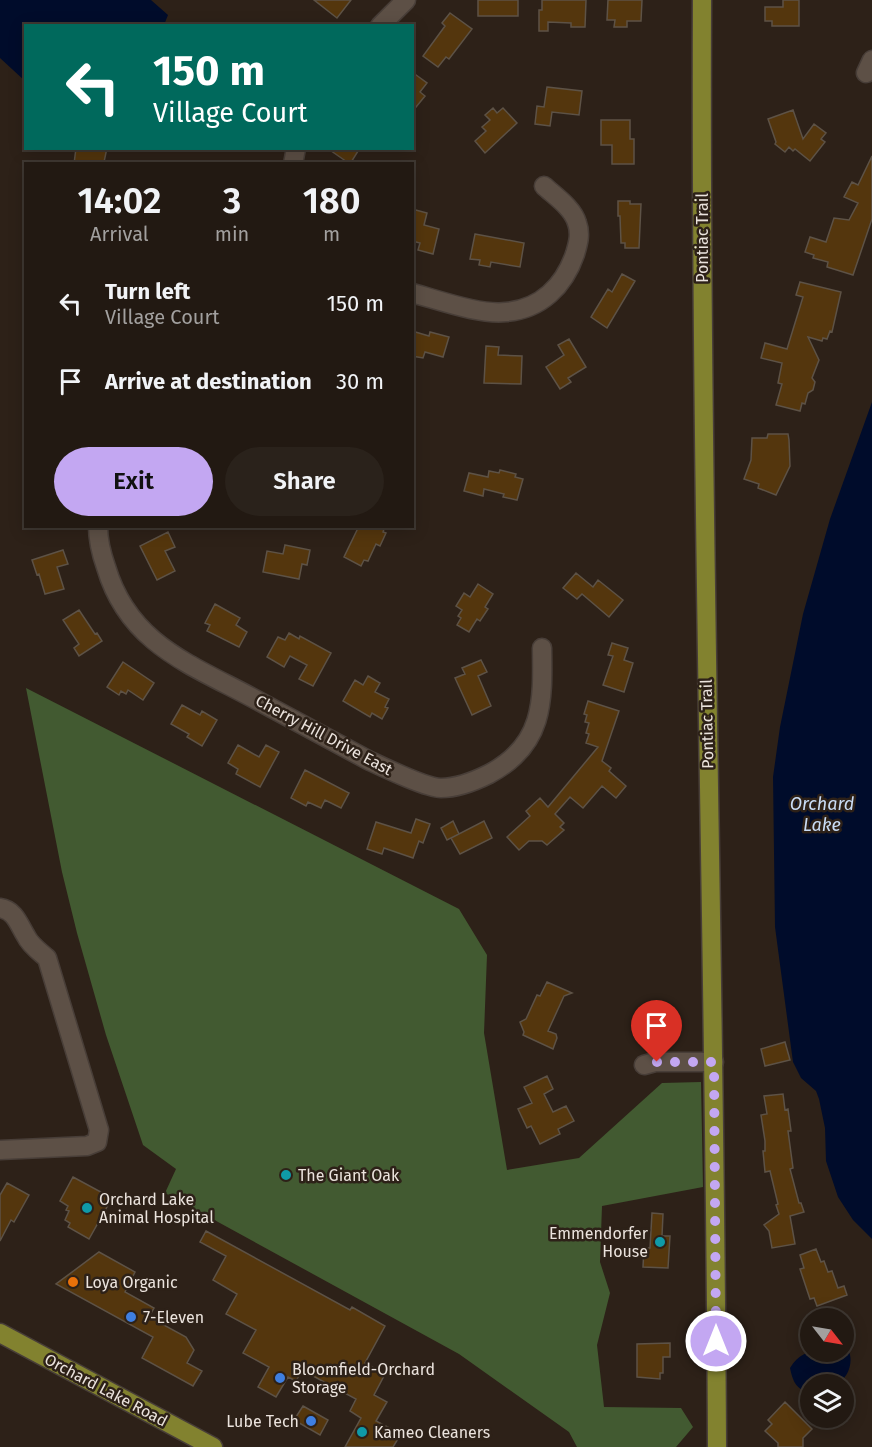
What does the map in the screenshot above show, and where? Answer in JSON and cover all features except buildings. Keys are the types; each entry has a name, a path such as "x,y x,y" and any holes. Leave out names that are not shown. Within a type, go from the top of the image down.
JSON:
{"main road":[{"name":"Pontiac Trail","path":"702,0 703,391 714,1062 717,1447"},
{"name":"Orchard Lake Road","path":"0,1333 213,1447"}],"street":[{"path":"382,24 406,0"},
{"path":"414,294 466,308 503,312 524,310 539,303 557,288 568,271 579,238 577,222 571,211 544,186"},
{"name":"Cherry Hill Drive East","path":"98,528 98,542 112,589 129,617 151,640 186,662 368,760 398,774 440,788 474,782 502,767 525,744 535,726 543,695 542,648"},
{"path":"0,908 4,908 19,921 26,938 47,958 99,1130 97,1142 87,1146 0,1150"},
{"path":"644,1065 655,1062 714,1062"}],"green space":[{"path":"26,688 459,909 487,955 484,1033 507,1170 579,1158 662,1083 701,1082 703,1187 602,1206 600,1262 610,1293 597,1345 604,1407 681,1408 693,1427 676,1447 577,1447 569,1432 459,1354 165,1193 176,1169 143,1145 106,1035 62,872"}],"water":[{"path":"0,0 151,0 168,15 164,24 24,24 24,80 0,58"},
{"name":"Orchard Lake","path":"872,402 872,1239 853,1220 838,1197 826,1161 825,1128 819,1099 816,1091 801,1078 793,1062 775,927 773,777 780,727 803,614 830,519"},
{"path":"800,1357 800,1362 851,1362 847,1374 800,1374 800,1388 794,1381 790,1368"}],"place":[{"name":"The Giant Oak","path":"286,1175"},
{"name":"Orchard Lake Animal Hospital","path":"87,1208"},
{"name":"Emmendorfer House","path":"660,1242"},
{"name":"Loya Organic","path":"73,1282"},
{"name":"7-Eleven","path":"131,1317"},
{"name":"Bloomfield-Orchard Storage","path":"280,1378"},
{"name":"Lube Tech","path":"311,1421"},
{"name":"Kameo Cleaners","path":"362,1432"}],"route":[{"path":"657,1062 686,1060 714,1062 716,1341"}]}
